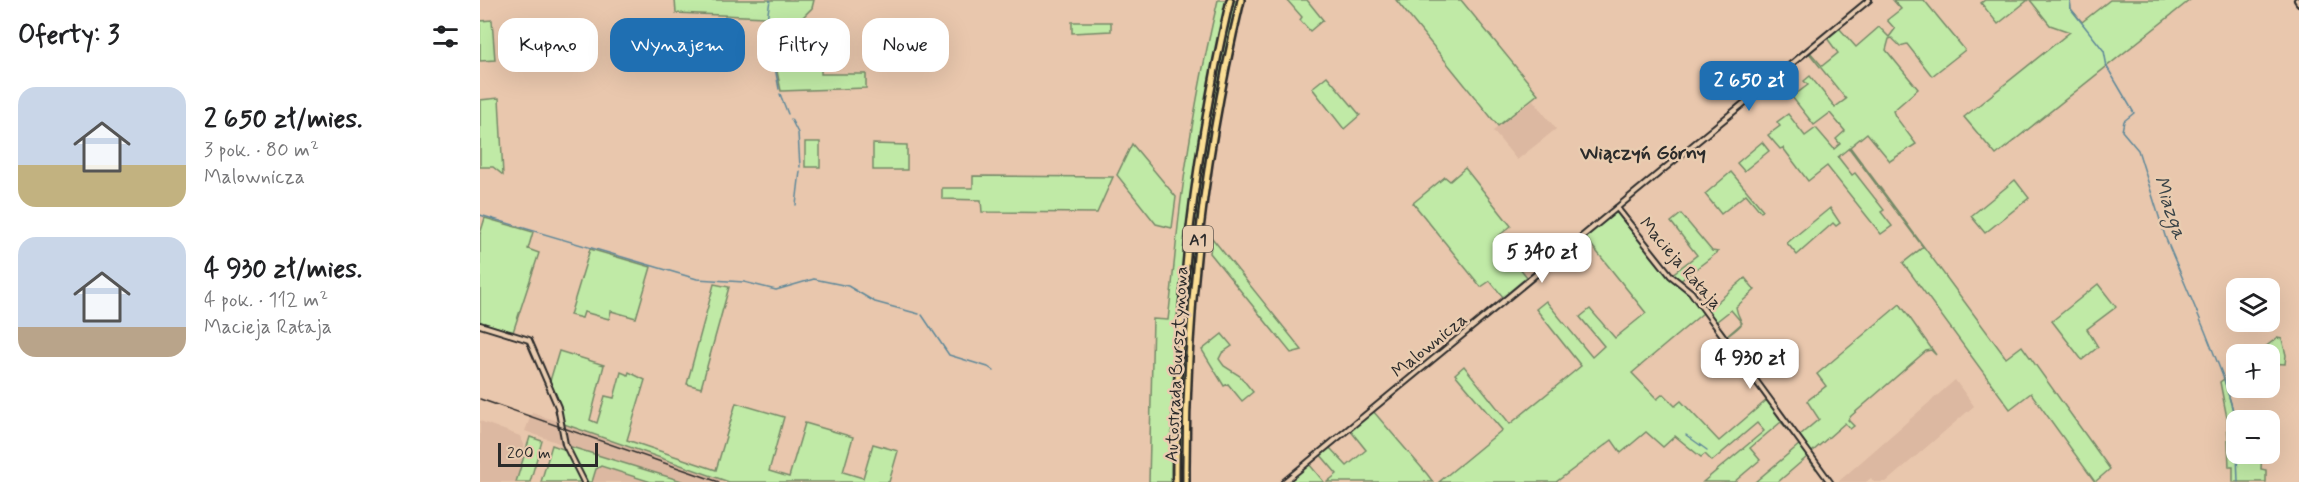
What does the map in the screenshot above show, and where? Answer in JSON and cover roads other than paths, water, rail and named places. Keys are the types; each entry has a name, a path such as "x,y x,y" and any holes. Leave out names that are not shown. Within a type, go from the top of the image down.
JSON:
{"highway":[{"name":"Autostrada Bursztynowa","path":"1176,482 1178,362 1187,251 1205,121 1230,0"},
{"name":"Autostrada Bursztynowa","path":"1186,482 1188,374 1197,251 1215,122 1241,0"}],"street":[{"name":"Malownicza","path":"1284,482 1869,0"},
{"name":"Macieja Rataja","path":"1617,208 1670,275 1691,292 1830,482"},
{"path":"480,325 529,340 558,407 565,444 584,482"}],"waterway":[{"path":"767,18 770,0"},
{"name":"Miazga","path":"2070,0 2071,9 2104,51 2107,67 2134,113 2124,121 2122,131 2138,150 2166,239 2224,379 2233,410"},
{"path":"776,72 779,89"},
{"path":"780,94 788,114"},
{"path":"791,119 798,133 800,167"},
{"path":"796,205 800,171"},
{"path":"480,215 697,279 744,282 776,290 814,279 848,286 875,302 919,314"},
{"path":"922,315 949,355 994,371"},
{"path":"1686,435 1707,450"},
{"name":"Miazga","path":"2237,464 2238,482"}],"railway":[{"path":"480,399 719,482"}],"district":[{"name":"Wiączyń Górny","path":"1643,152"}]}
